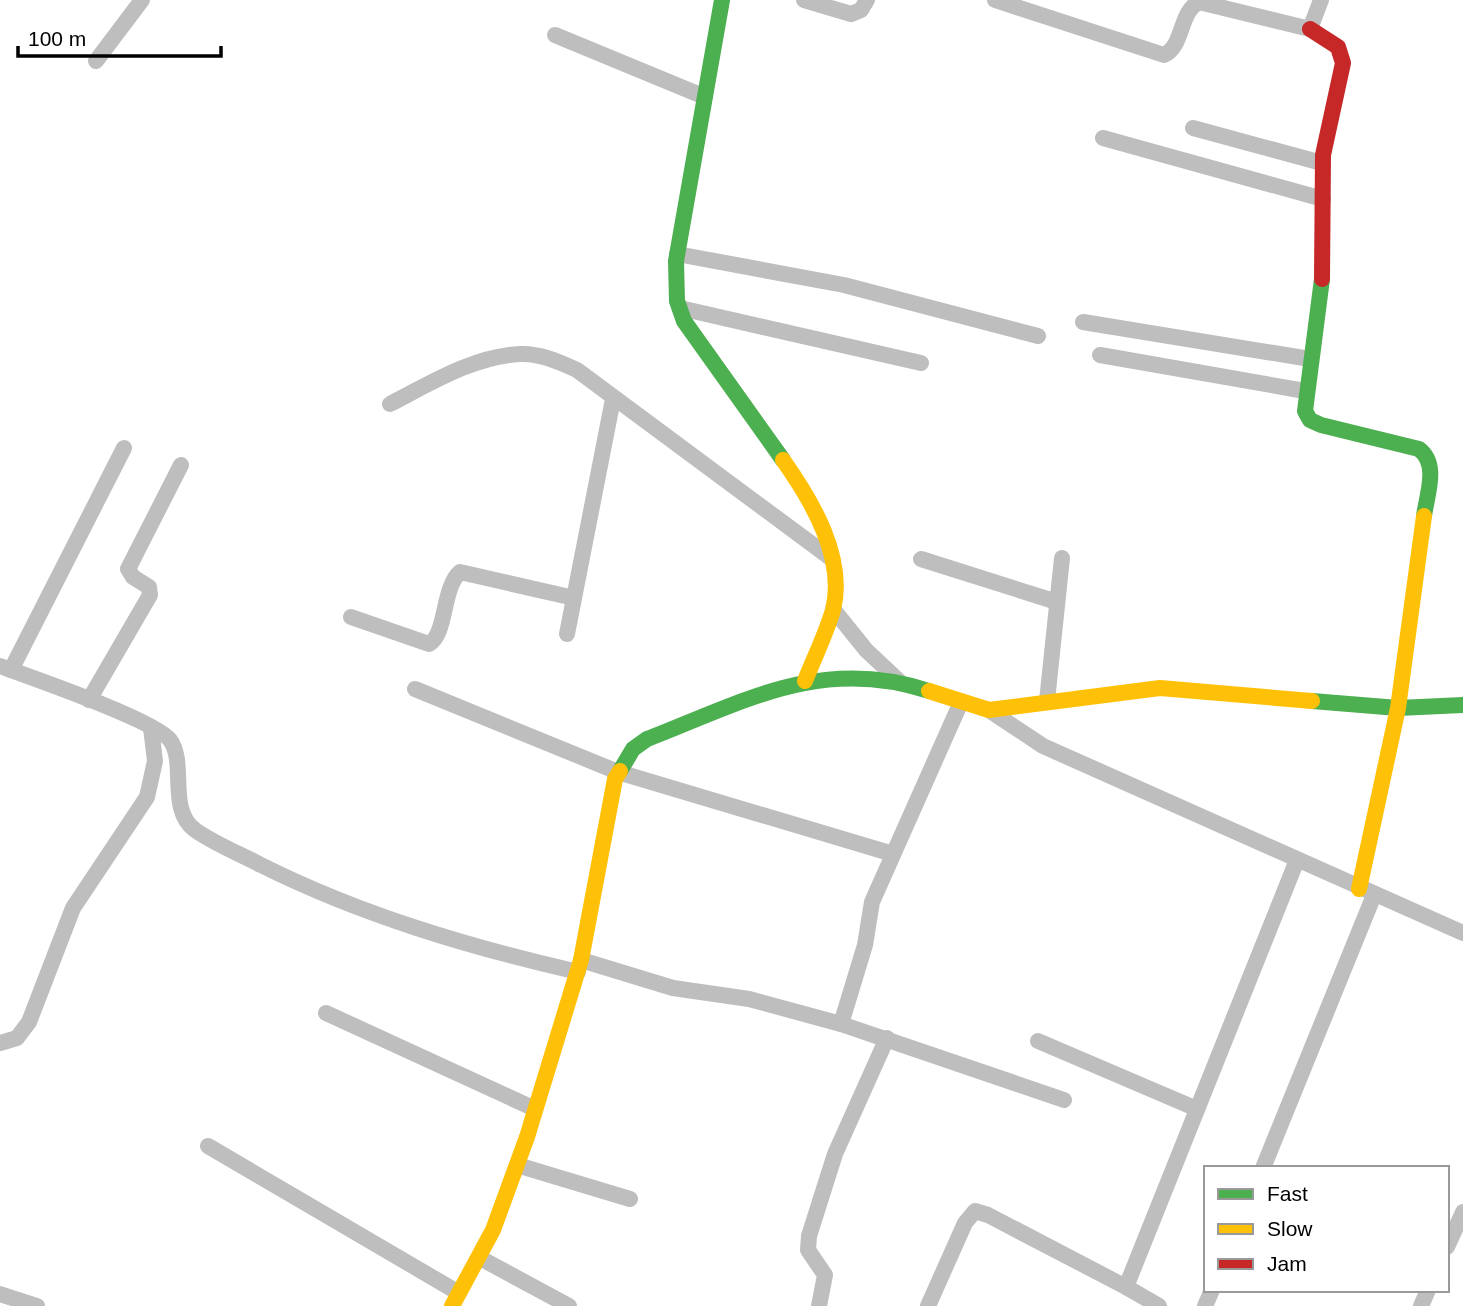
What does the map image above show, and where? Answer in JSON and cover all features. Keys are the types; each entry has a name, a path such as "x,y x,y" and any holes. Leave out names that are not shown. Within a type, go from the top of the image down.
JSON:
{"street":[{"path":"96,61 142,0"},
{"path":"722,0 677,254 675,281 680,308 695,338 804,489 825,533 832,559 833,609 804,681"},
{"path":"804,0 851,14 861,10 866,0"},
{"path":"995,0 1164,55 1173,46 1190,9 1199,2 1310,29 1333,42 1343,54 1341,78 1322,163 1324,273 1305,391 1305,411 1310,420 1321,425 1419,449 1427,455 1431,464 1398,708 1366,892 1264,1166"},
{"path":"1310,29 1321,0"},
{"path":"555,35 705,97"},
{"path":"1194,128 1322,163"},
{"path":"1103,138 1322,199"},
{"path":"677,254 844,285 1038,336"},
{"path":"680,308 921,363"},
{"path":"1083,322 1310,359"},
{"path":"390,404 456,371 520,354 547,358 577,370 832,559"},
{"path":"1100,355 1305,391"},
{"path":"567,634 613,399"},
{"path":"124,448 6,668 89,700 166,736 174,747 183,812 197,831 309,887 426,932 490,952 579,966 673,988 749,999 887,1038 1063,1100"},
{"path":"89,700 150,595 149,587 133,577 128,569 181,465"},
{"path":"1047,701 1062,558"},
{"path":"921,559 1057,603"},
{"path":"351,617 429,644 437,635 451,585 460,572 574,598"},
{"path":"833,609 866,650 899,681"},
{"path":"208,1146 455,1299 480,1258 517,1165 535,1109 579,966 618,772 633,749 663,731 804,681 849,676 899,681 989,710 1043,746 1463,933"},
{"path":"989,710 1119,691 1181,688 1398,708 1463,705"},
{"path":"415,689 618,772 893,854"},
{"path":"841,1024 863,952 872,902 961,702"},
{"path":"0,1043 17,1038 29,1022 73,908 147,797 155,761 151,728"},
{"path":"1126,1287 1297,860"},
{"path":"326,1013 535,1109"},
{"path":"819,1306 825,1275 808,1250 809,1236 835,1154 887,1038"},
{"path":"1038,1041 1197,1109"},
{"path":"517,1165 630,1199"},
{"path":"928,1306 965,1223 975,1212 988,1215 1159,1306"},
{"path":"1449,1243 1463,1212"},
{"path":"480,1258 569,1306"},
{"path":"0,1294 37,1306"}],"traffic: fast":[{"path":"722,0 676,261 677,301 684,321 783,460"},
{"path":"1322,279 1305,411 1310,420 1321,425 1419,449 1425,455 1430,471 1424,516"},
{"path":"620,771 633,749 647,739 751,698 785,688 854,678 890,681 929,691"},
{"path":"1312,701 1398,708 1463,705"}],"traffic: slow":[{"path":"783,460 805,493 824,531 835,570 833,610 805,681"},
{"path":"1359,889 1398,708 1424,516"},
{"path":"929,691 989,710 1160,688 1312,701"},
{"path":"452,1306 493,1230 527,1137 581,960 615,779 620,771"}],"traffic: jam":[{"path":"1310,29 1338,47 1343,63 1323,155 1322,279"}]}
